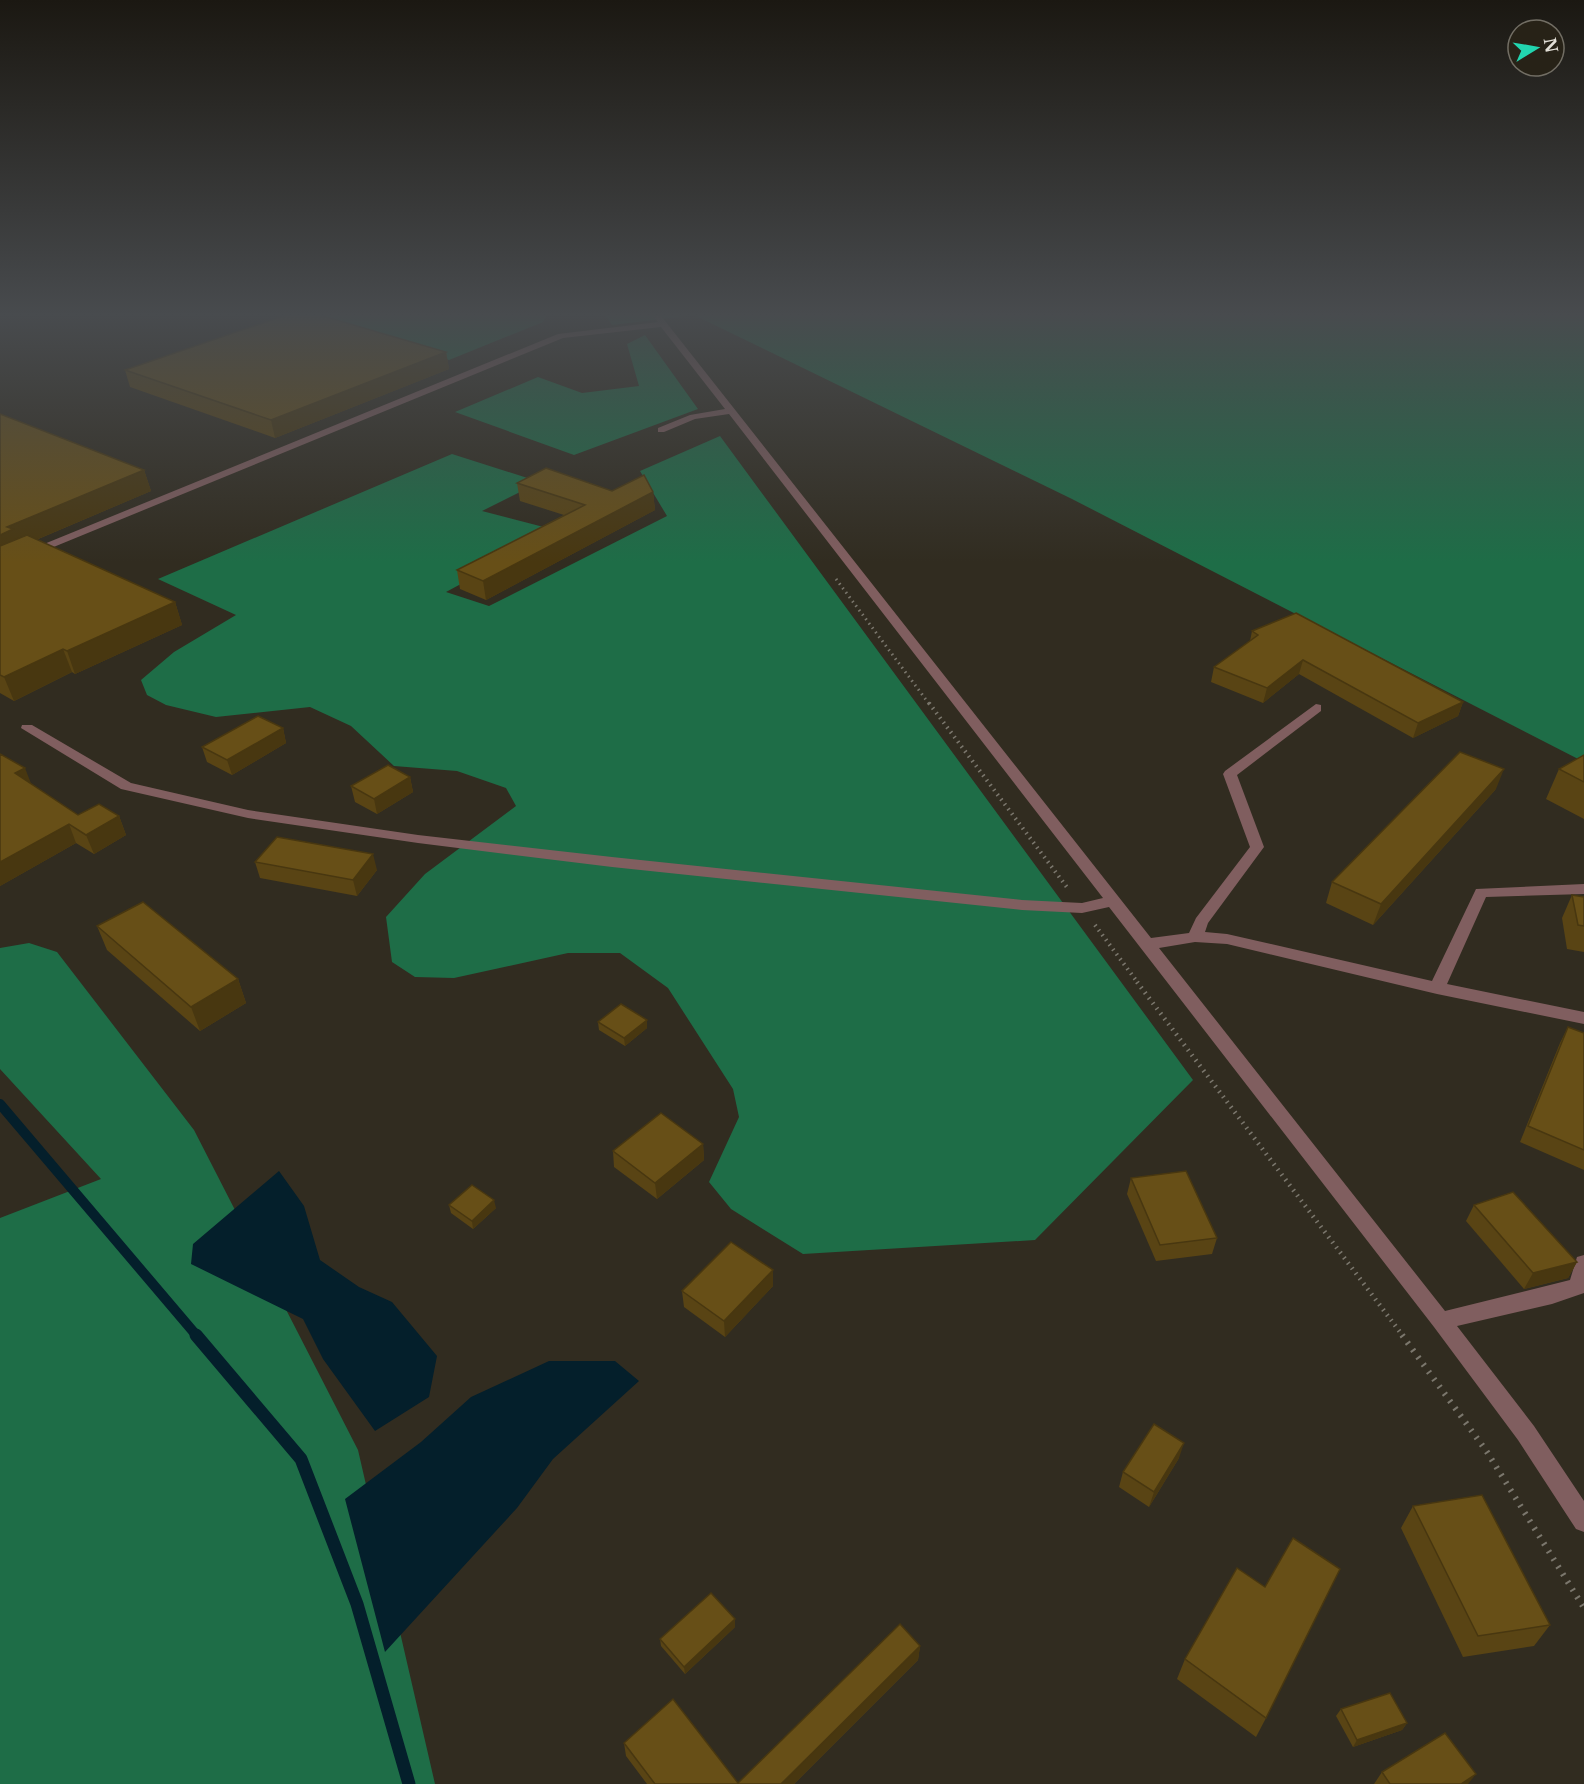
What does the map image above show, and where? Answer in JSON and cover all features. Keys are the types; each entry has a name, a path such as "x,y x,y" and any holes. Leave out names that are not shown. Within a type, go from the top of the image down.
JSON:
{"street":[{"path":"0,566 416,395"},
{"path":"719,395 1441,1321 1526,1433 1584,1521"},
{"path":"660,430 693,417 731,411"},
{"path":"1195,937 1201,922 1257,847 1230,774 1316,708"},
{"path":"27,728 126,786 248,814 418,839 612,862 1022,904 1082,908 1113,901"},
{"path":"1437,988 1481,892 1584,889"},
{"path":"1147,944 1195,937 1227,939 1437,988 1584,1018"},
{"path":"1441,1321 1552,1295 1579,1286 1584,1263"}],"path":[{"path":"833,575 1430,1372 1487,1452 1584,1608"}],"green space":[{"path":"495,395 688,395 698,409 574,455 455,412"},
{"path":"859,395 1584,395 1584,762 1072,499"},
{"path":"720,436 1193,1080 1035,1240 803,1254 731,1209 709,1182 739,1117 733,1089 668,988 620,953 568,953 454,978 415,977 392,962 386,917 425,874 516,806 506,788 457,771 394,766 351,726 310,707 216,717 166,705 147,695 141,680 174,652 236,615 158,579 452,454 540,482 482,511 559,531 446,592 489,606 667,516 640,471"},
{"path":"29,943 57,952 194,1130 358,1450 435,1784 0,1784 0,1218 101,1179 0,1069 0,948"}],"water":[{"path":"279,1171 304,1206 320,1260 359,1287 392,1302 437,1356 429,1397 375,1431 323,1359 303,1319 191,1264 193,1244"},
{"path":"549,1361 615,1361 639,1381 553,1459 517,1508 385,1652 345,1499 421,1442 471,1397"}],"building":[{"path":"199,395 335,395 271,420"},
{"path":"0,414 144,470 7,527 13,529 0,535"},
{"path":"546,468 612,491 644,475 653,492 483,581 457,570 585,505 517,483"},
{"path":"27,535 175,602 67,651 63,649 4,677 0,675 0,546"},
{"path":"1296,613 1463,702 1418,723 1303,660 1267,688 1214,667 1258,635 1252,631"},
{"path":"258,716 283,728 227,760 202,747"},
{"path":"1460,752 1504,769 1381,904 1332,882"},
{"path":"0,754 25,768 15,773 78,815 99,804 119,816 86,835 69,824 0,862"},
{"path":"1584,755 1584,782 1559,769"},
{"path":"388,765 410,777 374,799 351,786"},
{"path":"277,837 373,854 353,880 255,862"},
{"path":"1572,895 1584,897 1584,926 1578,925"},
{"path":"143,902 238,979 191,1007 97,926"},
{"path":"621,1004 647,1020 624,1038 598,1022"},
{"path":"1568,1027 1584,1033 1584,1150 1528,1126"},
{"path":"661,1113 703,1144 655,1183 613,1151"},
{"path":"1186,1171 1217,1238 1160,1245 1131,1178"},
{"path":"472,1185 494,1200 472,1221 449,1205"},
{"path":"1513,1192 1577,1262 1533,1273 1474,1205"},
{"path":"731,1242 773,1270 724,1321 682,1291"},
{"path":"1154,1424 1184,1443 1154,1492 1123,1472"},
{"path":"1482,1495 1550,1625 1478,1636 1413,1506"},
{"path":"1293,1538 1340,1569 1266,1718 1185,1659 1237,1568 1265,1587"},
{"path":"711,1593 735,1619 684,1667 660,1639"},
{"path":"900,1624 920,1646 781,1784 655,1784 624,1743 673,1699 738,1783"},
{"path":"1390,1693 1407,1723 1357,1740 1341,1709"},
{"path":"1445,1733 1476,1774 1461,1784 1390,1784 1382,1772"}],"waterway":[{"path":"0,1104 197,1336"},
{"path":"196,1335 301,1459 357,1604 409,1784"}]}
